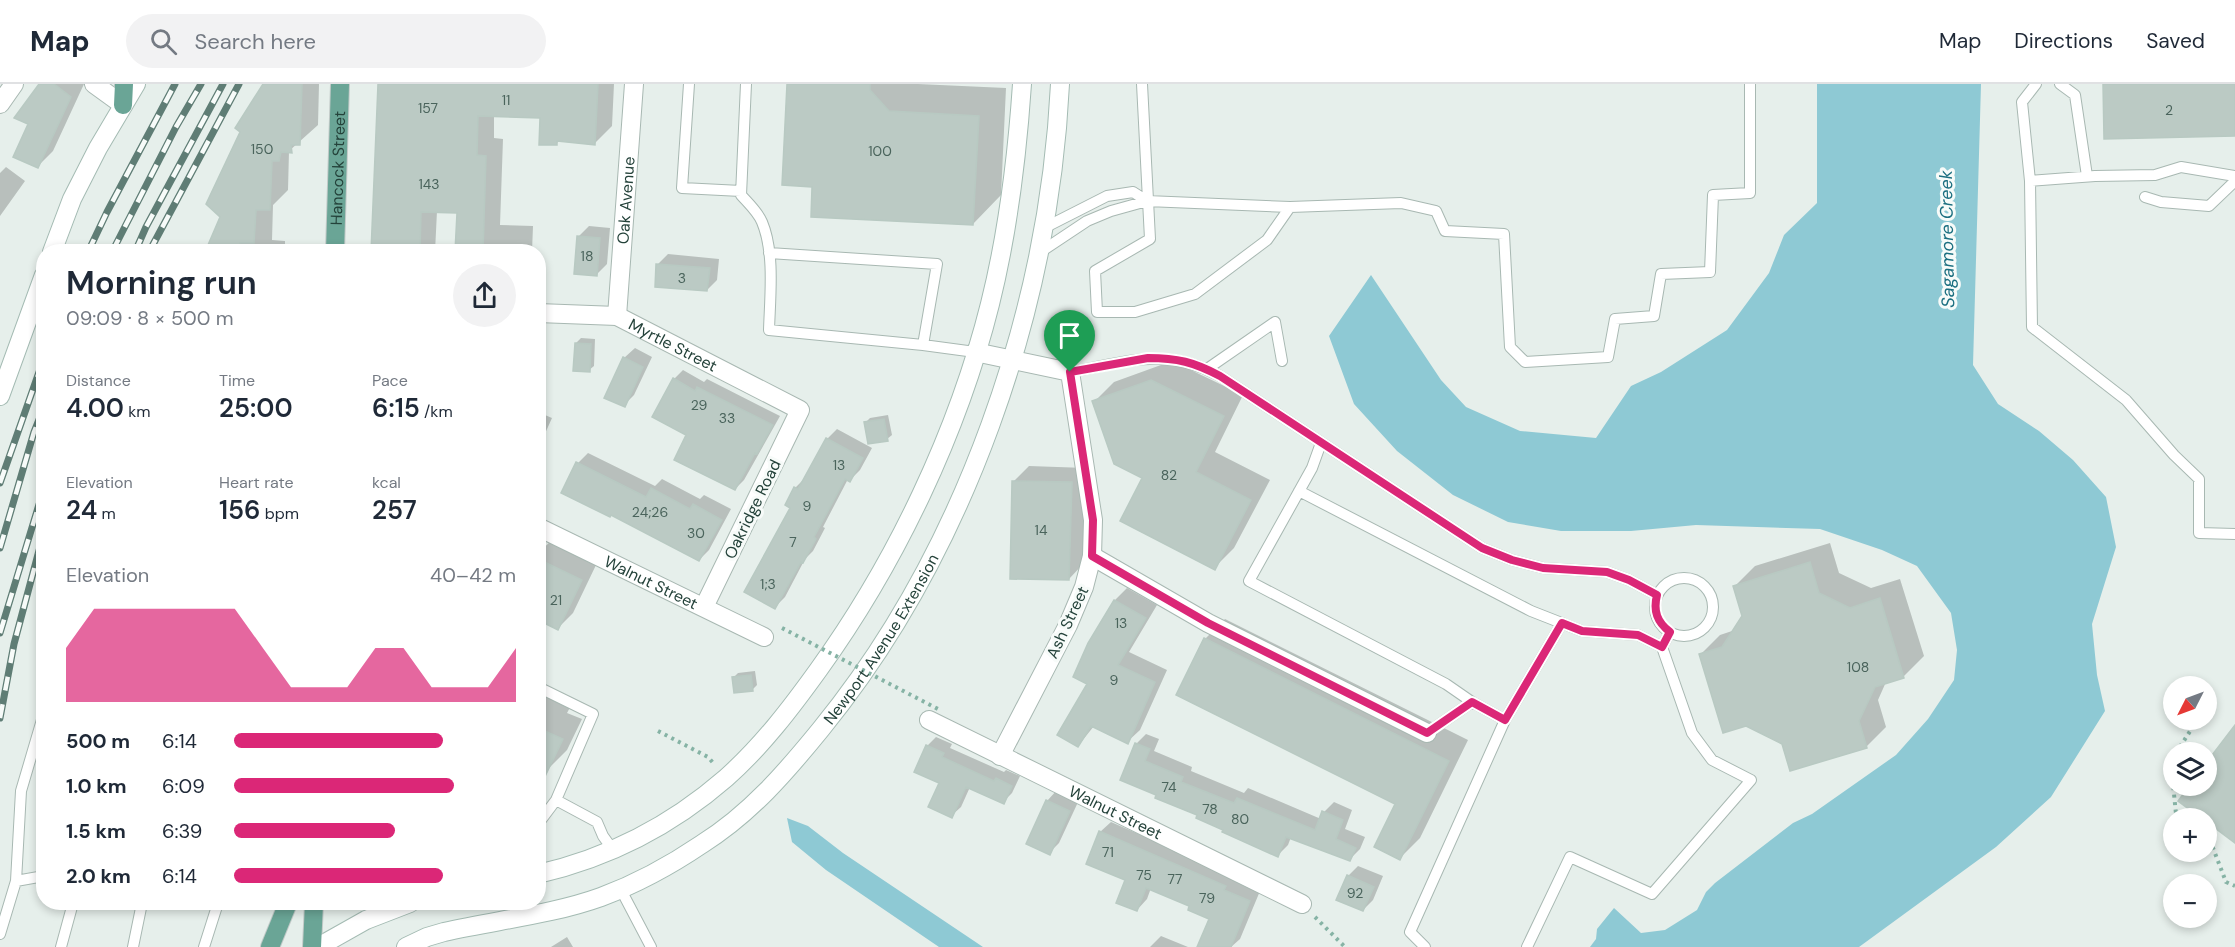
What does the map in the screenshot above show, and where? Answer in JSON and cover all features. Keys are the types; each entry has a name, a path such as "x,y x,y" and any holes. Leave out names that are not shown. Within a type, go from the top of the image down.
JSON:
{"main road":[{"path":"123,105 124,84"},
{"name":"Hancock Street","path":"335,244 340,84"},
{"path":"270,947 285,910"},
{"path":"312,947 314,910"}],"street":[{"path":"0,104 14,84"},
{"path":"94,84 123,105"},
{"path":"55,244 72,199 98,148 136,84"},
{"name":"Oak Avenue","path":"617,316 634,84"},
{"name":"Newport Avenue Extension","path":"546,872 585,861 613,850 652,830 714,788 754,751 802,694 864,603 916,505 950,426 975,352 990,302 1005,232 1016,164 1022,84"},
{"name":"Newport Avenue Extension","path":"406,947 444,932 578,904 620,888 684,856 716,835 773,786 849,693 907,603 946,529 965,487 1013,359 1027,312 1044,228 1056,146 1059,84"},
{"path":"1,389 36,296"},
{"name":"Myrtle Street","path":"546,313 617,316 800,410"},
{"path":"975,352 1070,372"},
{"name":"Ash Street","path":"1000,756 1068,625 1084,587 1092,556 1093,520 1070,372"},
{"name":"Oakridge Road","path":"704,607 800,410"},
{"name":"Walnut Street","path":"546,531 764,637"},
{"path":"1092,556 1208,623 1427,733"},
{"name":"Walnut Street","path":"934,715 1000,756 1302,904"},
{"path":"318,947 366,920 392,910"}],"lane":[{"path":"689,84 682,188 741,191"},
{"path":"746,84 741,195 762,221 772,264 769,330 975,352"},
{"path":"1142,84 1150,239 1095,271 1097,312 1135,312 1195,294 1267,240 1290,207"},
{"path":"1039,253 1087,221 1111,211 1147,201 1290,207 1401,203 1436,211 1445,231 1504,234 1510,347 1525,362 1608,357 1615,319 1654,316 1661,274 1710,272 1713,195 1750,193 1750,84"},
{"path":"2036,84 2022,102 2030,180 2032,327 2126,400 2174,455 2199,478 2199,533 2235,534"},
{"path":"2060,84 2075,95 2087,176"},
{"path":"2030,180 2155,175 2181,166 2235,178"},
{"path":"2145,197 2162,202 2209,206 2235,178"},
{"path":"1044,228 1107,196 1133,192 1147,201"},
{"path":"769,253 937,264 923,345"},
{"path":"1207,369 1275,322 1282,361"},
{"path":"1070,372 1148,358 1174,358 1198,364 1482,548 1512,560 1543,568 1607,572 1629,580 1657,595"},
{"path":"1322,443 1312,468 1249,581 1446,684 1472,702 1505,720"},
{"path":"1299,491 1531,610 1582,631 1638,635 1662,647 1692,733 1712,760 1751,780 1652,894 1570,857 1527,947"},
{"path":"1680,577 1700,581 1712,597 1714,607 1707,626 1689,636 1679,636 1670,632 1658,620 1655,604 1657,595 1670,580 1680,577"},
{"path":"1425,947 1410,932 1505,720 1562,623"},
{"path":"1662,647 1670,632"},
{"path":"546,691 593,714 556,800 546,813"},
{"path":"1427,733 1472,702"},
{"path":"0,934 16,881 21,791 36,740"},
{"path":"556,800 597,822 613,850"},
{"path":"16,881 36,877"},
{"path":"620,888 651,947"},
{"path":"61,947 71,910"},
{"path":"133,947 141,910"},
{"path":"204,947 216,910"}],"path":[{"path":"782,628 934,715"},
{"path":"658,731 708,757"},
{"path":"2217,858 2226,882 2235,886"},
{"path":"1302,904 1345,947"}],"water":[{"name":"Sagamore Creek","path":"1817,84 1981,84 1973,365 1998,404 2039,431 2073,460 2106,497 2116,547 2092,624 2097,675 2105,711 2051,797 1996,847 1859,947 1590,947 1596,939 1597,929 1614,908 1641,933 1665,930 1697,910 1706,892 1715,883 1793,823 1812,814 1896,755 1928,719 1954,680 1957,650 1951,613 1917,566 1882,550 1820,529 1696,525 1631,531 1561,531 1508,522 1453,495 1397,451 1354,404 1329,336 1371,275 1441,380 1466,407 1520,431 1596,438 1631,386 1661,372 1727,330 1769,273 1784,235 1817,203"},
{"path":"787,818 808,826 843,853 983,947 939,947 826,870 792,842"}],"building":[{"path":"39,84 54,84 71,97 38,168 13,157 28,124 14,118"},
{"path":"263,84 302,84 300,145 291,145 292,153 281,152 279,161 272,161 270,210 256,210 254,243 208,244 220,217 206,204 240,132 235,128"},
{"path":"378,84 598,84 595,145 557,141 557,145 539,145 540,118 478,116 477,155 486,156 483,244 455,244 457,213 421,212 420,244 371,244"},
{"path":"787,84 870,84 870,90 889,111 979,116 973,225 811,217 812,187 782,185"},
{"path":"2103,84 2235,84 2235,136 2104,139"},
{"path":"577,236 600,238 597,276 574,274"},
{"path":"656,264 710,268 707,291 655,287"},
{"path":"575,343 591,344 590,372 573,371"},
{"path":"623,357 643,367 625,407 604,398"},
{"path":"673,378 695,391 697,387 773,425 735,490 674,460 686,435 652,417"},
{"path":"1151,380 1224,416 1196,472 1251,500 1215,570 1120,521 1142,478 1114,464 1092,401"},
{"path":"884,419 888,441 868,444 864,422"},
{"path":"826,438 863,458 850,482 845,479 814,537 816,539 775,609 744,592 790,508 785,505 794,487 798,489"},
{"path":"576,462 646,497 651,488 690,509 693,504 722,520 699,561 611,515 610,517 561,493"},
{"path":"1012,481 1072,482 1069,580 1010,579"},
{"path":"1810,562 1819,593 1850,608 1880,598 1904,678 1875,687 1859,721 1867,748 1790,771 1782,744 1746,726 1723,733 1699,654 1722,647 1742,616 1733,586"},
{"path":"546,563 582,580 558,630 546,624"},
{"path":"1114,600 1146,618 1118,665 1155,682 1128,744 1091,726 1078,747 1057,735 1087,684 1073,677 1088,643"},
{"path":"1204,638 1449,761 1400,860 1374,847 1395,804 1176,695"},
{"path":"751,675 753,691 734,693 732,677"},
{"path":"2235,725 2235,843 2217,830 2217,808 2187,808 2178,801 2182,796 2217,796 2217,749"},
{"path":"546,732 563,739 546,774"},
{"path":"1135,743 1150,749 1145,761 1183,777 1181,782 1234,803 1237,798 1315,830 1322,811 1343,820 1336,839 1356,848 1350,861 1286,837 1278,857 1222,832 1223,830 1196,818 1197,815 1155,798 1156,795 1120,780"},
{"path":"926,745 944,753 942,757 994,781 996,778 1012,786 1004,804 966,787 952,818 928,807 939,783 914,772"},
{"path":"1046,800 1070,811 1050,855 1026,844"},
{"path":"1099,831 1226,886 1224,890 1250,901 1231,947 1197,947 1209,919 1188,910 1189,906 1146,888 1137,911 1116,903 1125,880 1086,864"},
{"path":"1347,875 1374,887 1363,911 1336,900"}],"railway":[{"path":"92,244 175,84"},
{"path":"116,244 176,127 201,84"},
{"path":"139,244 223,84"},
{"path":"153,244 239,84"},
{"path":"0,483 36,381"},
{"path":"0,548 36,427"},
{"path":"0,633 36,514"},
{"path":"0,718 14,644 36,562"}],"route":[{"path":"1148,358 1174,358 1198,364 1220,376 1482,548 1512,560 1543,568 1607,572 1629,580 1657,595 1655,612 1663,627 1670,632 1662,647 1638,635 1582,631 1562,623 1505,720 1472,702 1427,733 1208,623 1092,556 1093,520 1070,372 1148,358"}]}
